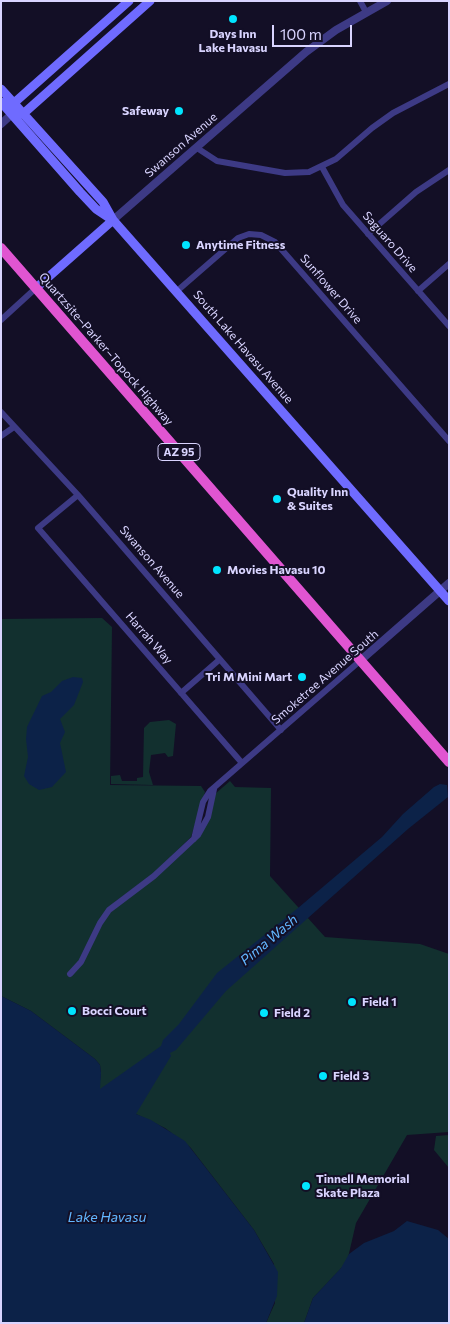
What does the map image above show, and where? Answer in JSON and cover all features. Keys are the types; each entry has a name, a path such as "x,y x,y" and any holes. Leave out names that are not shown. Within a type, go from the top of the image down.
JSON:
{"highway":[{"name":"Quartzsite–Parker–Topock Highway","path":"1,248 449,762"}],"main road":[{"path":"17,110 94,32 129,1"},
{"path":"17,110 75,67 140,6 150,1"},
{"path":"75,67 79,57 96,41 94,32"},
{"path":"1,89 17,110"},
{"path":"1,102 17,110"},
{"name":"South Lake Havasu Avenue","path":"17,110 103,202 113,220 449,601"},
{"name":"Swanson Avenue","path":"36,288 113,220"}],"street":[{"path":"360,1 366,12"},
{"name":"Swanson Avenue","path":"113,220 306,52 366,12 387,1"},
{"path":"197,148 217,161 303,173 322,168 393,113 449,84"},
{"path":"1,124 17,110"},
{"name":"Saguaro Drive","path":"322,168 343,205 449,326"},
{"path":"368,234 416,192 449,170"},
{"name":"Sunflower Drive","path":"177,291 238,238 249,234 262,235 275,242 449,441"},
{"path":"418,291 449,264"},
{"name":"Swanson Avenue","path":"1,320 36,288"},
{"name":"Swanson Avenue","path":"1,412 78,495 281,730"},
{"path":"1,436 14,427"},
{"name":"Harrah Way","path":"78,495 38,528 242,763"},
{"name":"Smoketree Avenue South","path":"70,974 81,962 100,923 109,910 154,876 194,839 208,817 215,787 449,583"},
{"path":"181,692 219,660"}],"green space":[{"path":"102,618 112,627 110,785 201,786 205,792 191,837 153,874 116,901 101,924 111,912 199,837 215,794 230,781 235,787 271,788 270,876 325,937 420,944 449,954 449,1132 407,1135 356,1223 347,1262 313,1298 304,1323 266,1323 275,1303 274,1264 254,1230 190,1147 165,1128 136,1114 99,1089 100,1065 95,1059 31,1011 1,996 1,619"},
{"path":"169,720 176,724 173,756 168,757 165,753 151,755 149,772 153,785 111,784 111,776 120,775 122,781 137,781 137,778 143,777 144,728 150,722"},
{"path":"449,1135 449,1168 434,1150 436,1136"}],"water":[{"path":"73,677 82,678 83,682 74,705 60,719 65,732 60,743 66,772 52,787 39,790 29,784 24,776 28,757 27,727 42,696 51,692 62,681"},
{"name":"Lake Havasu","path":"440,784 447,785 448,797 408,829 226,991 176,1050 170,1053 171,1056 136,1114 151,1120 185,1141 254,1230 278,1272 277,1296 266,1323 1,1323 1,996 31,1011 95,1059 100,1065 100,1089 161,1046 163,1040 179,1024 217,973 382,837 403,814"},
{"path":"407,1221 438,1230 449,1239 449,1323 304,1323 313,1298 341,1268 349,1254 364,1243 394,1231"}],"place":[{"name":"Days Inn Lake Havasu","path":"233,19"},
{"name":"Safeway","path":"179,111"},
{"name":"Anytime Fitness","path":"186,245"},
{"name":"Quality Inn & Suites","path":"277,499"},
{"name":"Movies Havasu 10","path":"217,570"},
{"name":"Tri M Mini Mart","path":"302,677"},
{"name":"Field 1","path":"352,1002"},
{"name":"Bocci Court","path":"72,1011"},
{"name":"Field 2","path":"264,1013"},
{"name":"Field 3","path":"323,1076"},
{"name":"Tinnell Memorial Skate Plaza","path":"306,1186"}],"water label":[{"name":"Pima Wash","path":"269,940"}]}
